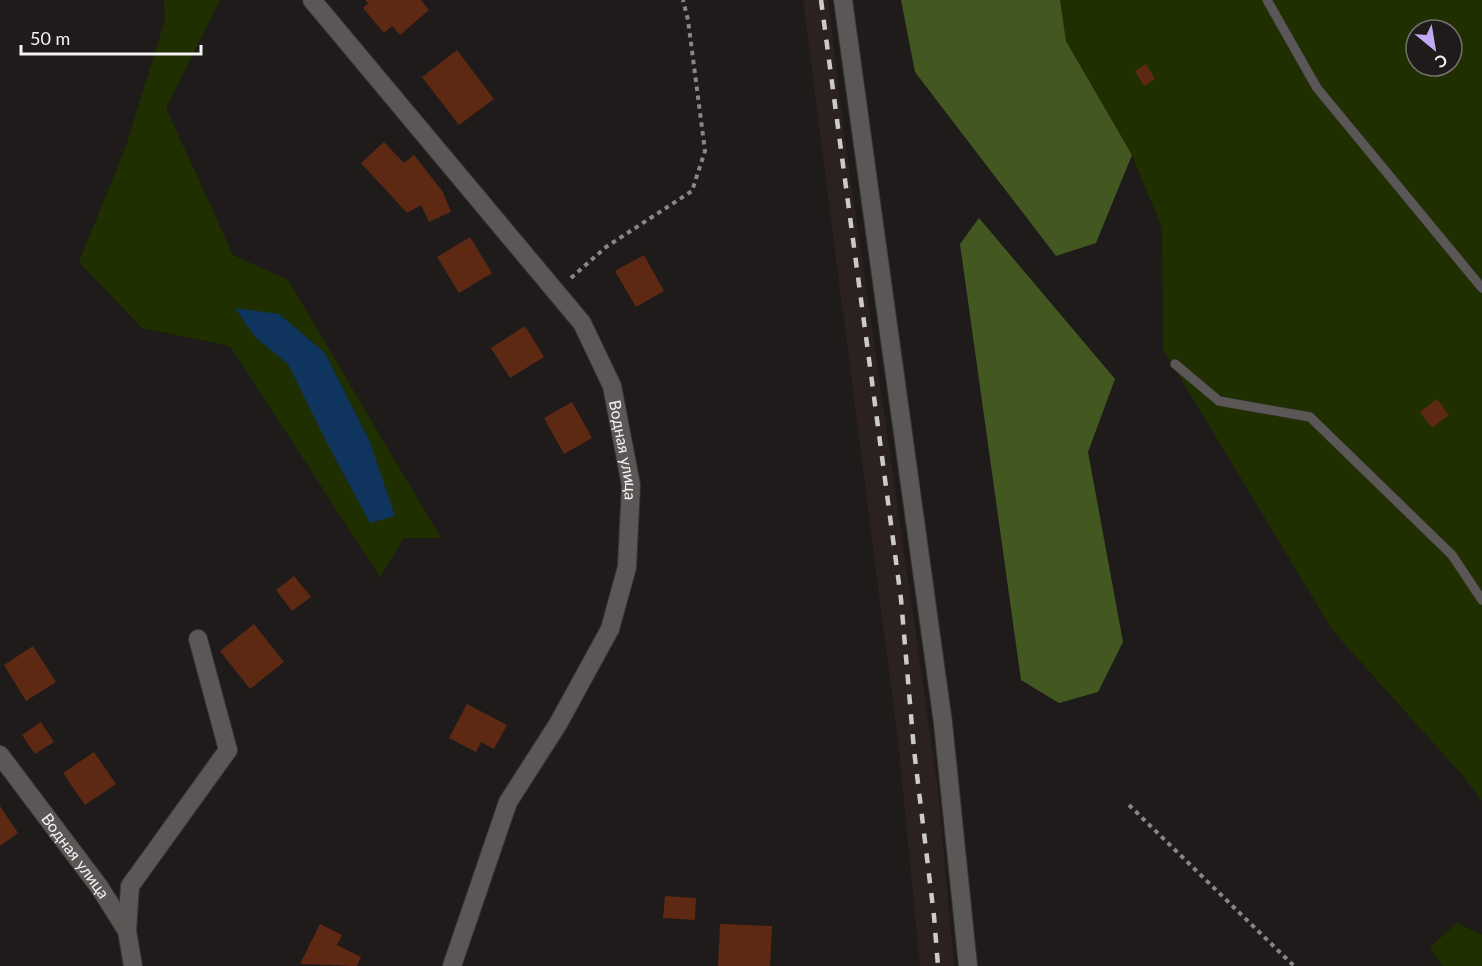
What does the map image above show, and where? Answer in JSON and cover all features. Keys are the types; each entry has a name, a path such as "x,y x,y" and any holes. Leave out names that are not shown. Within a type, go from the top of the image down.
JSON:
{"street":[{"name":"Водная улица","path":"312,0 582,323 612,386 631,485 627,567 610,629 558,724 508,802 452,966"},
{"path":"843,0 943,723 968,966"},
{"path":"127,931 130,886 228,750 198,639"},
{"name":"Водная улица","path":"0,755 100,888 127,931 133,966"}],"lane":[{"path":"1267,0 1317,87 1482,288"},
{"path":"1175,364 1219,401 1310,417 1452,555 1482,600"}],"path":[{"path":"556,291 606,247 692,191 705,151 688,20 683,0"},
{"path":"1129,805 1294,966"}],"shaded area":[{"path":"803,0 828,0 844,133 938,789 954,966 920,966 899,750"}],"green space":[{"path":"164,0 220,0 166,108 233,255 288,280 441,538 404,538 380,577 230,346 142,328 79,262 126,146 165,20"},
{"path":"901,0 1060,0 1066,41 1132,155 1096,243 1056,256 915,72"},
{"path":"1060,0 1482,0 1482,801 1463,776 1333,631 1163,349 1162,228 1132,155 1066,41"},
{"path":"979,218 1115,379 1088,452 1123,642 1098,692 1059,703 1021,680 960,244"},
{"path":"1457,923 1482,935 1482,966 1442,966 1430,947"}],"water":[{"path":"235,308 279,314 325,353 370,442 395,516 370,523 288,364 255,337"}],"building":[{"path":"365,0 421,0 429,10 400,35 392,26 384,33 363,8 368,3"},
{"path":"457,50 494,99 459,125 422,77"},
{"path":"1146,64 1155,79 1144,86 1135,71"},
{"path":"384,142 404,163 414,155 443,192 451,212 429,222 421,205 407,213 361,163"},
{"path":"470,237 492,273 459,293 437,257"},
{"path":"644,255 664,291 636,307 615,271"},
{"path":"525,326 544,357 510,378 491,348"},
{"path":"1437,399 1449,415 1432,428 1420,412"},
{"path":"572,402 592,438 564,454 544,418"},
{"path":"294,576 311,597 292,611 276,590"},
{"path":"254,624 284,662 250,689 220,651"},
{"path":"33,646 56,682 26,701 4,665"},
{"path":"467,704 507,725 494,749 481,742 476,752 449,738"},
{"path":"41,722 54,742 35,754 22,735"},
{"path":"94,752 116,784 85,805 63,773"},
{"path":"0,806 18,833 0,846"},
{"path":"665,896 696,898 695,920 663,918"},
{"path":"320,924 342,935 337,945 361,957 357,966 300,964"},
{"path":"720,924 772,926 770,966 718,966"}],"railway":[{"path":"821,0 901,599 914,750 938,966"}]}
